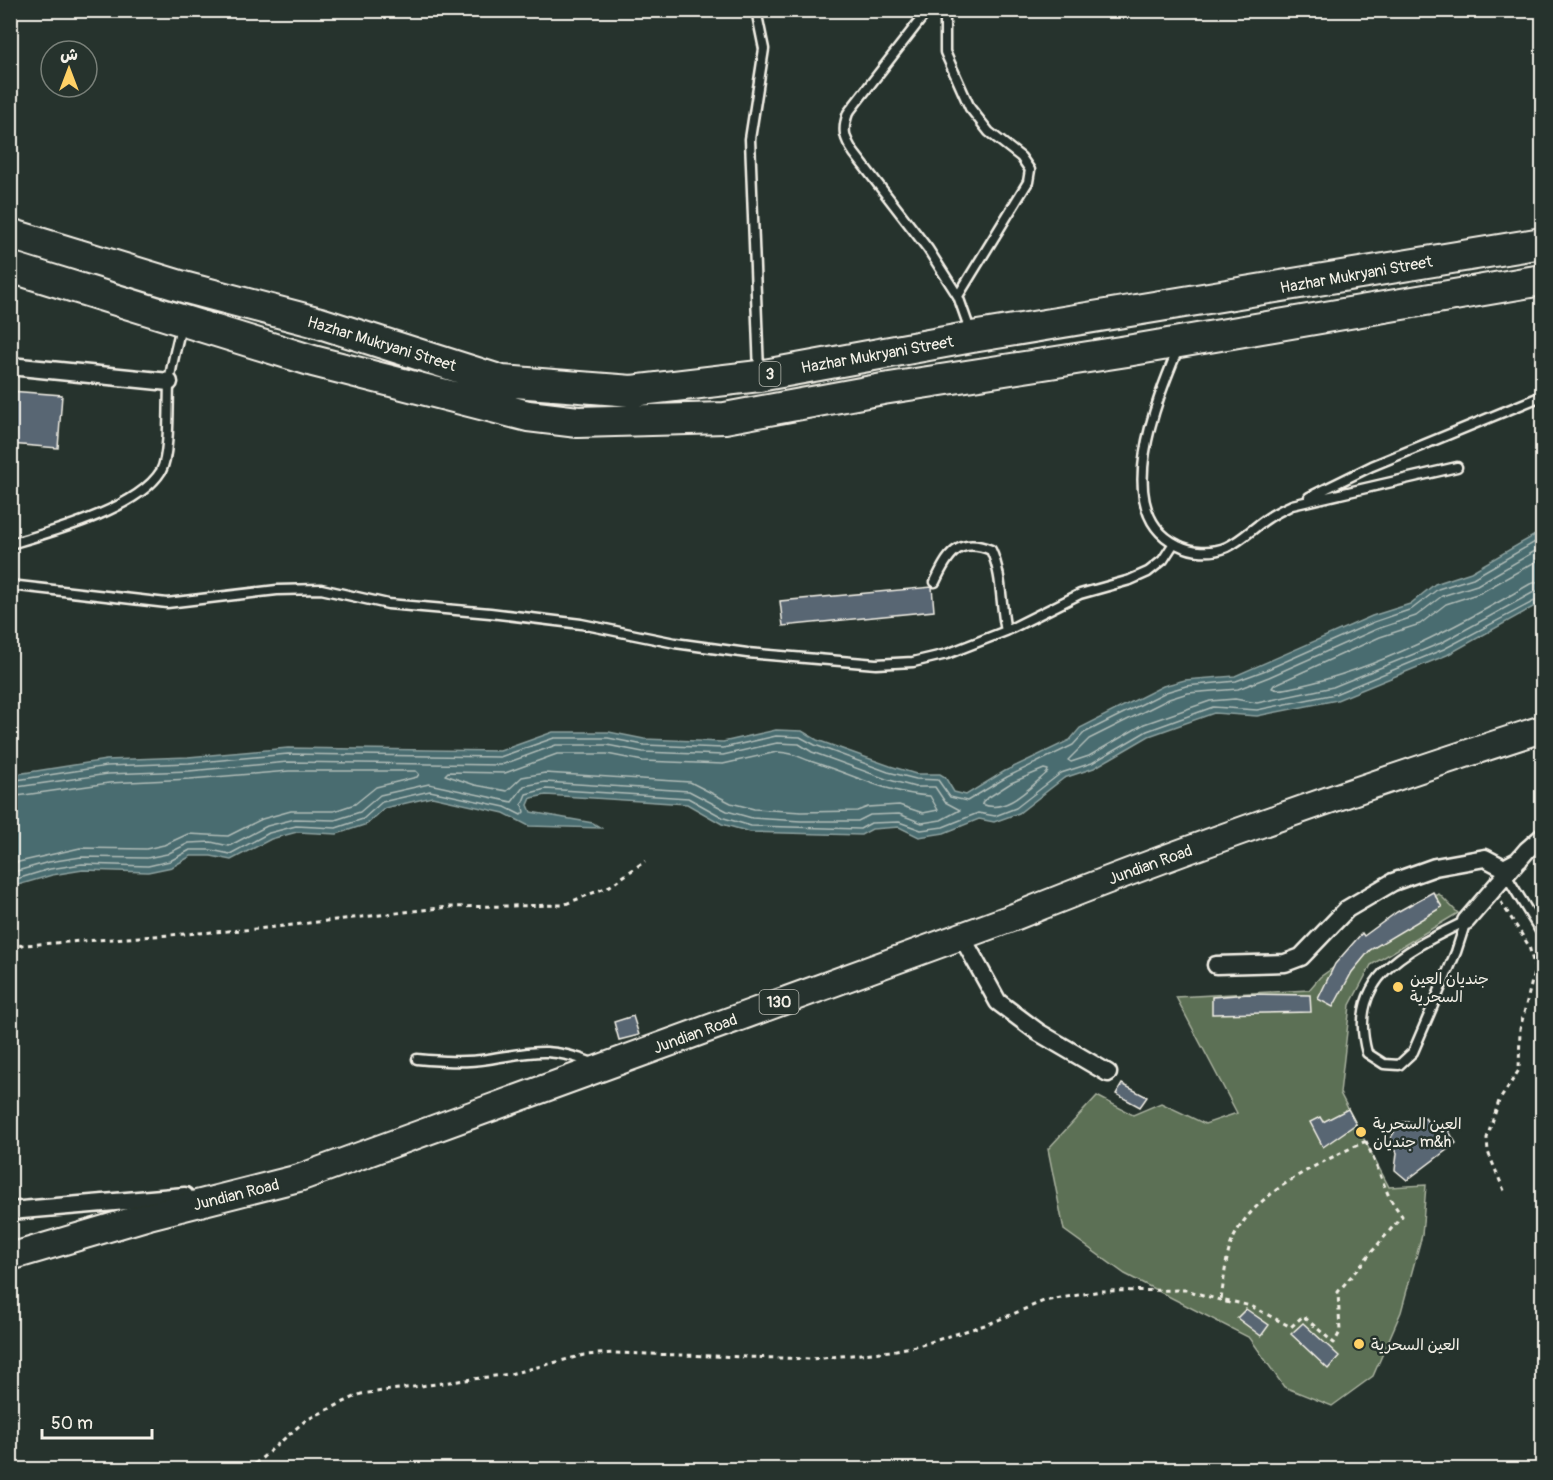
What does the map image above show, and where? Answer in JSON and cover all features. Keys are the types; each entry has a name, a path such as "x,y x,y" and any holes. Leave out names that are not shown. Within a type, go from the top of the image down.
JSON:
{"highway":[{"name":"Hazhar Mukryani Street","path":"10,234 187,288 320,323 502,381 632,391 759,376 972,337 1542,243"},
{"name":"Hazhar Mukryani Street","path":"10,267 313,361 528,416 578,422 725,418 883,389 1127,351 1542,280"},
{"path":"1374,271 1396,306"}],"main road":[{"name":"Jundian Road","path":"10,1257 149,1216 299,1178 1144,866 1368,786 1542,729"}],"street":[{"path":"10,366 170,382"},
{"path":"1466,921 1518,860 1542,837"},
{"path":"1216,965 1285,963 1301,957 1347,909 1393,882 1435,867 1485,858 1504,868 1518,860"},
{"path":"961,935 999,1002 1038,1032 1108,1073"},
{"path":"10,1211 168,1199 299,1178"}],"lane":[{"path":"756,10 764,49 750,139 759,376"},
{"path":"928,10 848,113 843,127 845,140 928,249 958,296 972,337"},
{"path":"945,10 945,52 970,108 989,132 1021,157 1030,170 1028,182 958,296"},
{"path":"10,544 95,517 139,491 161,472 166,456 170,382 182,320"},
{"path":"1181,340 1158,396 1144,452 1144,483 1148,514 1155,529 1186,549 1207,552 1226,547 1269,517 1372,466 1542,396"},
{"path":"1292,505 1457,467"},
{"path":"10,585 167,603 277,590 321,589 388,604 490,612 581,624 675,643 876,664 912,662 947,654 1006,631 1080,594 1148,572 1163,560 1174,543"},
{"path":"935,582 945,561 957,548 980,545 991,550 1002,586 1006,631"},
{"path":"1506,875 1542,934"},
{"path":"1466,921 1456,952 1413,1052 1399,1065 1384,1064 1367,1053 1361,1032 1364,1001 1382,972 1437,935 1466,921"},
{"path":"417,1059 463,1061 540,1050 566,1053 602,1066"}],"path":[{"path":"10,946 246,930 449,907 563,905 610,886 645,861"},
{"path":"1492,892 1509,910 1529,946 1535,969 1520,1029 1520,1070 1499,1101 1487,1138 1488,1152 1505,1193"},
{"path":"248,1470 306,1420 361,1394 391,1388 510,1374 584,1355 615,1353 812,1359 891,1351 921,1345 991,1323 1044,1301 1101,1291 1186,1290 1221,1299 1251,1306 1291,1327 1303,1316 1334,1343 1340,1332 1338,1292 1402,1216 1390,1199 1366,1141 1315,1165 1248,1215 1231,1245 1221,1299"},
{"path":"1221,1299 1233,1304"}],"green space":[{"path":"1439,894 1458,913 1371,965 1350,1005 1340,1093 1389,1187 1426,1185 1422,1235 1401,1312 1373,1376 1332,1406 1284,1387 1250,1338 1125,1274 1064,1230 1048,1149 1097,1096 1133,1115 1161,1103 1205,1124 1237,1113 1176,997 1309,990 1320,977"}],"water":[{"path":"1542,531 1542,602 1447,655 1337,700 1257,716 1214,713 1149,736 1094,768 1064,778 1019,813 994,822 979,819 944,833 919,837 899,827 872,829 861,835 750,832 722,824 687,804 546,795 531,798 528,805 531,812 593,823 601,828 529,826 504,813 432,797 385,808 367,824 337,834 297,832 271,839 231,860 211,856 191,856 172,867 148,872 83,870 52,875 11,887 11,775 106,760 188,757 288,748 500,751 553,732 609,732 644,739 723,742 776,730 802,731 817,740 890,766 916,774 940,774 945,777 954,792 966,795 1005,771 1070,740 1080,728 1163,686 1185,680 1235,676 1372,616 1410,604 1435,584 1471,572"}],"building":[{"path":"10,391 62,395 58,448 10,444"},
{"path":"932,587 934,611 783,626 780,601"},
{"path":"1433,892 1442,907 1370,950 1352,972 1333,1007 1318,999 1335,964 1362,933 1364,936 1397,912"},
{"path":"1248,994 1310,995 1311,1012 1212,1014 1212,997"},
{"path":"633,1016 639,1035 619,1040 614,1022"},
{"path":"1122,1084 1147,1097 1140,1107 1116,1094"},
{"path":"1348,1109 1356,1124 1323,1147 1310,1122 1320,1117 1323,1122"},
{"path":"1425,1118 1436,1135 1447,1128 1456,1143 1407,1180 1395,1170 1397,1153 1390,1139 1400,1122 1418,1122"},
{"path":"1246,1309 1269,1325 1261,1336 1237,1318"},
{"path":"1303,1323 1339,1356 1328,1369 1291,1334"}],"place":[{"name":"جنديان العين السحرية","path":"1398,987"},
{"name":"العين السحرية جنديان m&h","path":"1361,1132"},
{"name":"العين السحرية","path":"1359,1344"}]}
